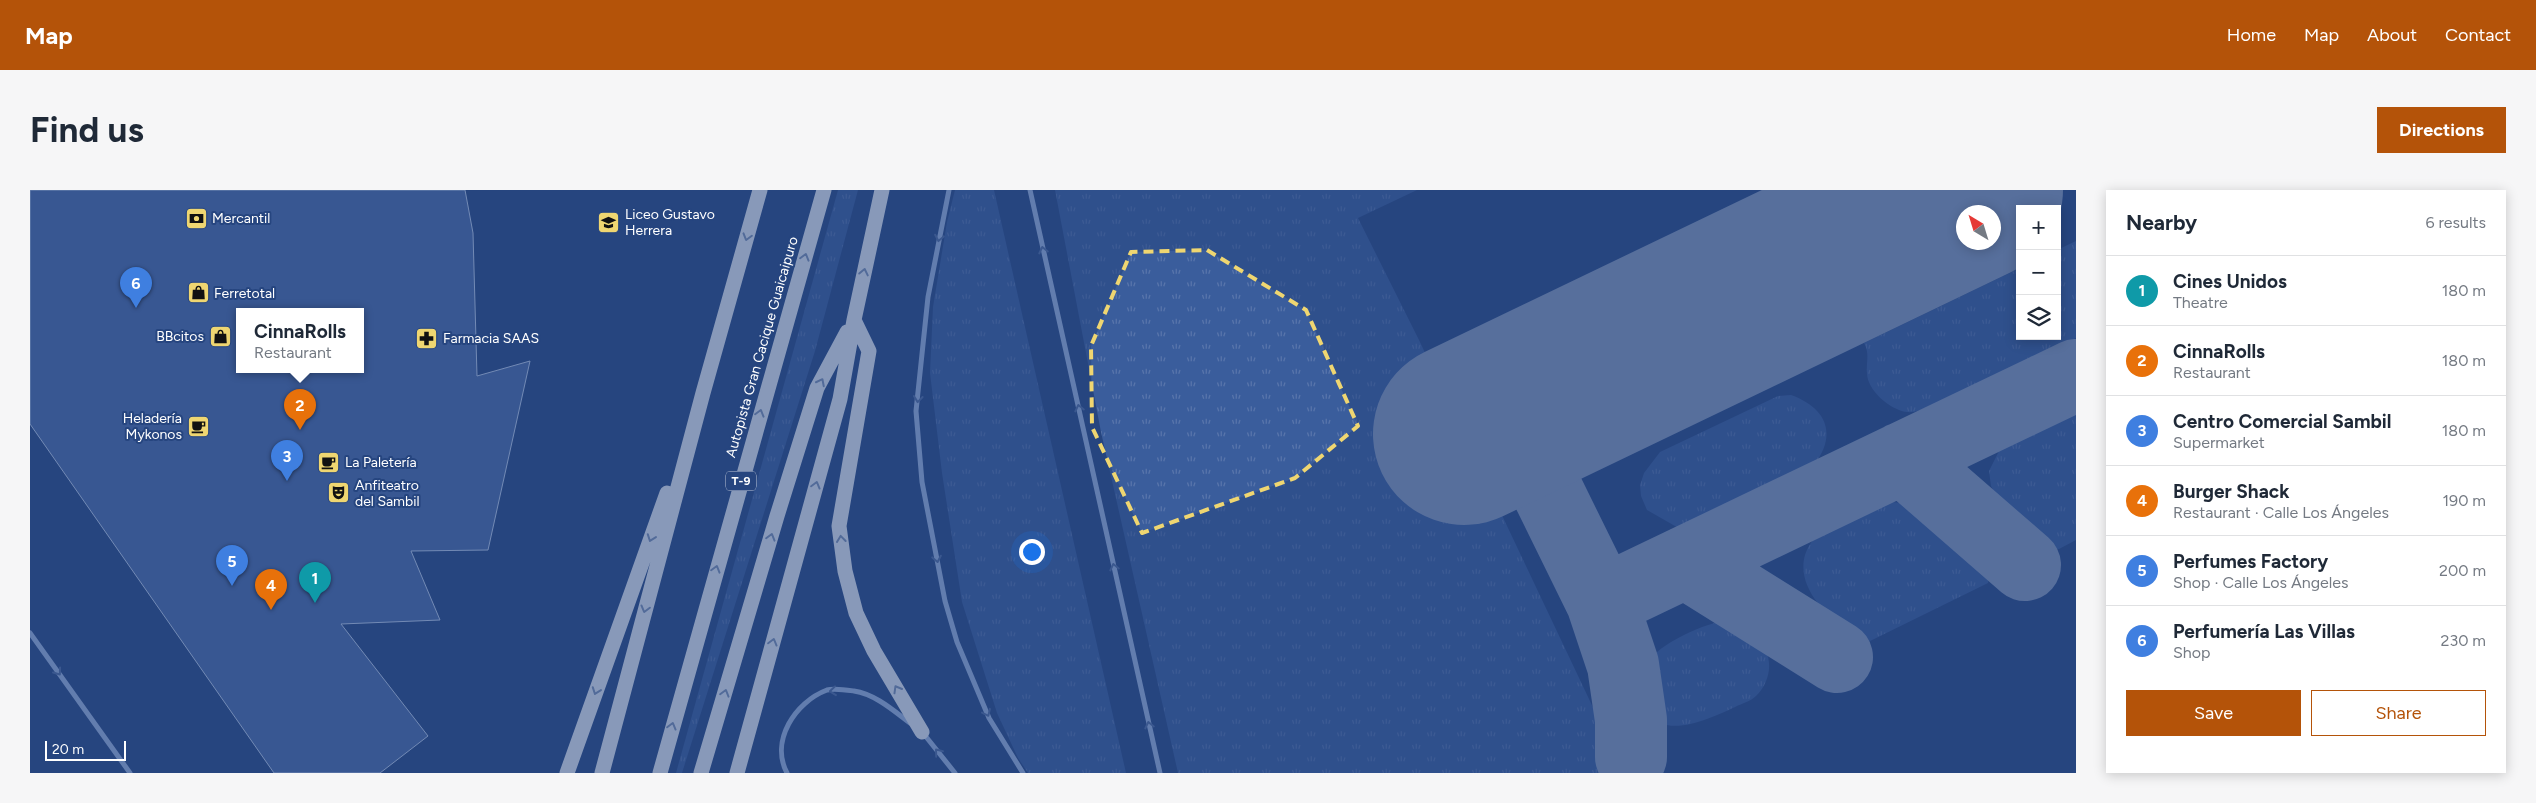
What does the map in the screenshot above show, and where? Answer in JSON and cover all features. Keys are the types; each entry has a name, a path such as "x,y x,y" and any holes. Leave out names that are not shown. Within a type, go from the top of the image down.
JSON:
{"highway":[{"path":"602,773 703,393 760,190"},
{"name":"Autopista Gran Cacique Guaicaipuro","path":"660,773 824,190"},
{"path":"737,773 840,399 854,320 882,190"},
{"path":"854,320 869,351 839,526 845,571 856,613 874,651 922,732"},
{"path":"701,773 777,516 818,388 854,320"},
{"path":"567,773 703,393"}],"street":[{"path":"949,190 928,297 916,411 922,482 945,601 957,642 989,718 1023,773"},
{"path":"1030,190 1160,773"},
{"path":"30,633 130,773"},
{"path":"787,773 782,764 780,746 788,723 808,700 829,690 855,691 871,697 922,732 955,773"}],"highlighted area":[{"path":"1207,250 1306,310 1358,426 1295,478 1142,533 1092,427 1091,346 1131,252"}],"green space":[{"path":"838,190 858,190 815,351 682,773 676,773"},
{"path":"955,190 994,190 1126,773 1028,773 1018,758 997,713 962,602 942,473 930,373 933,307 947,222"},
{"path":"1055,190 1417,190 1358,218 1419,340 1607,737 1613,754 1606,770 1600,773 1178,773 1101,432"},
{"path":"2076,241 2076,338 1930,408 1913,412 1900,410 1887,403 1875,392 1868,379 1867,354 1864,343 2016,270 2016,340 2061,340 2061,248"},
{"path":"1791,395 1813,407 1825,424 1827,433 1825,444 1821,455 1813,466 1682,530 1647,510 1641,496 1640,485 1644,473 1660,452 1778,396"},
{"path":"2076,405 2076,540 2059,549 2044,548 1997,497 1991,486 1989,471 2002,445 2024,430"},
{"path":"1883,501 1902,503 1922,511 1990,572 1988,583 1866,643 1837,623 1817,602 1806,582 1804,563 1810,544 1825,528 1850,513"},
{"path":"1728,621 1747,631 1762,645 1766,652 1769,659 1768,675 1761,690 1749,701 1702,721 1677,726 1655,721 1647,712 1644,701 1648,663 1653,656 1684,635 1708,625"}],"building":[{"path":"30,190 465,190 473,233 477,376 530,361 488,550 411,551 440,620 341,624 428,736 380,773 274,773 30,424"}],"taxiway":[{"path":"1509,413 1602,602 2076,375"},
{"path":"1902,458 2025,565"},
{"path":"1685,562 1837,657"},
{"path":"1602,602 1623,665 1631,720 1631,757"}],"runway":[{"path":"1464,434 1972,190"}],"place":[{"name":"Mercantil","path":"196,218"},
{"name":"Liceo Gustavo Herrera","path":"609,222"},
{"name":"Ferretotal","path":"198,293"},
{"name":"Perfumería Las Villas","path":"136,308"},
{"name":"BBcitos","path":"220,336"},
{"name":"Farmacia SAAS","path":"427,338"},
{"name":"Heladería Mykonos","path":"198,426"},
{"name":"CinnaRolls","path":"300,430"},
{"name":"La Paletería","path":"329,462"},
{"name":"Centro Comercial Sambil","path":"287,481"},
{"name":"Anfiteatro del Sambil","path":"339,493"},
{"name":"Perfumes Factory","path":"232,586"},
{"name":"Cines Unidos","path":"315,603"},
{"name":"Burger Shack","path":"271,610"}]}
